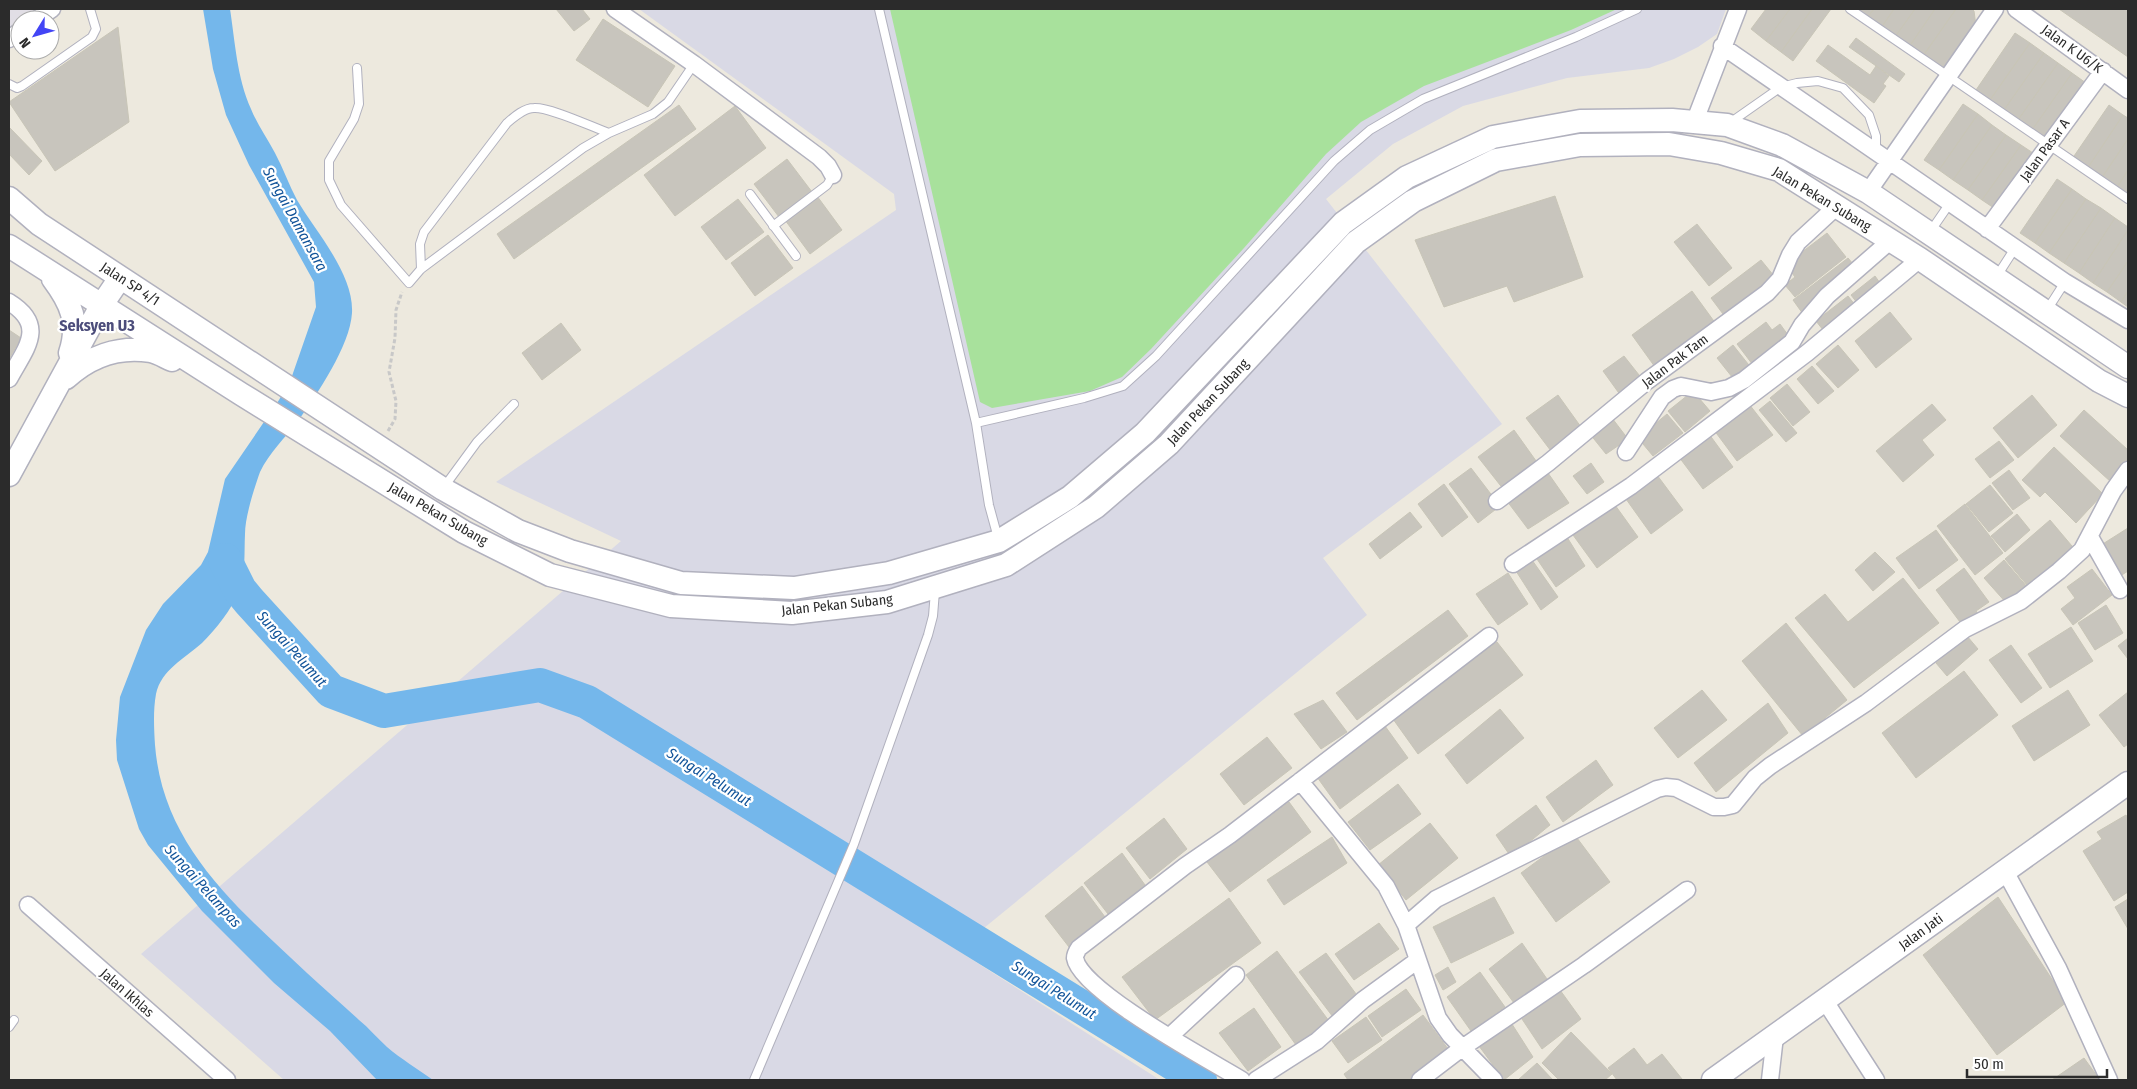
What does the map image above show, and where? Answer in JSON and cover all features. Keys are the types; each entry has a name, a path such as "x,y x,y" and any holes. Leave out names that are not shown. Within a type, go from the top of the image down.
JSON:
{"main road":[{"name":"Jalan Pekan Subang","path":"255,366 443,489 518,532 570,551 681,583 794,588 889,573 999,541 1070,497 1146,433 1343,223 1407,177 1493,138 1580,121 1672,120 1727,125 1782,145 1868,192 2128,367"},
{"name":"Jalan Pekan Subang","path":"232,388 464,532 550,575 670,606 792,613 887,602 1006,565 1096,507 1169,444 1356,242 1413,201 1496,160 1580,144 1669,144 1720,152 1779,170 1920,259 2099,381 2128,396"},
{"name":"Jalan SP 4/1","path":"9,198 39,224 255,366"},
{"path":"9,246 50,274 232,388"},
{"path":"50,274 63,292 72,311 76,329 59,384"},
{"path":"9,475 102,306 120,278"},
{"path":"59,384 78,367 99,356 126,350 151,351 232,388"},
{"name":"Jalan Jati","path":"1714,1080 2128,783"}],"street":[{"path":"615,9 694,64 819,157 828,166 833,175"},
{"path":"1694,123 1722,46 1738,9"},
{"path":"1868,192 1883,156 1948,76 1995,9"},
{"name":"Jalan K U6/K","path":"2016,9 2128,90"},
{"path":"1722,46 2065,282 2128,320"},
{"name":"Jalan Pasar A","path":"1987,229 2103,71"},
{"name":"Jalan Pak Tam","path":"1497,501 1548,463 1647,381 1766,293 1780,279 1790,254 1798,242 1836,206"},
{"path":"1626,452 1662,397 1681,386 1712,392 1729,388 1744,380 1792,342 1802,324 1827,296 1890,241"},
{"path":"1513,564 1631,486 1807,353 1920,259"},
{"path":"9,302 27,320 31,328 32,338 9,379"},
{"path":"1406,925 1436,899 1657,789 1666,787 1676,788 1714,807 1733,805 1755,778 1770,766 1866,703 1965,629 2021,601 2082,550 2113,491 2128,470"},
{"path":"2090,537 2120,590"},
{"path":"1242,1080 1114,1001 1089,980 1079,967 1075,958 1076,953 1079,948 1177,872 1230,835 1489,636"},
{"path":"1300,781 1386,886 1406,925 1438,1018 1450,1035 1494,1080"},
{"path":"2005,871 2058,968 2109,1080"},
{"path":"1420,1080 1462,1048 1584,965 1687,890"},
{"name":"Jalan Ikhlas","path":"28,905 227,1080"},
{"path":"1256,1080 1317,1041 1363,1000 1418,960"},
{"path":"1170,1036 1236,975"},
{"path":"1824,1001 1876,1080"},
{"path":"1770,1080 1775,1036"}],"lane":[{"path":"9,84 17,88 22,86 92,37 96,29 90,9"},
{"path":"879,9 976,423 989,505 999,541"},
{"path":"976,423 1084,398 1122,386 1156,356 1334,161 1370,130 1422,99 1576,37 1637,9"},
{"path":"1850,9 2128,199"},
{"path":"357,68 359,104 354,119 329,161 329,180 341,205 408,283 421,269 583,148 609,133 653,114 668,102 694,64"},
{"path":"1727,125 1781,87 1797,82 1818,81 1843,88 1868,115 1883,156"},
{"path":"421,269 420,244 424,232 507,123 516,115 534,107 551,111 609,133"},
{"path":"773,226 827,185 833,175"},
{"path":"750,194 796,256"},
{"path":"1929,234 1950,203"},
{"path":"1996,279 2016,248"},
{"path":"2045,312 2065,282"},
{"path":"443,489 477,442 514,404"},
{"path":"754,1080 854,844 928,635 933,616 936,588"},
{"path":"9,1027 14,1020"}],"path":[{"path":"380,447 395,419 396,400 389,372 395,338 396,310 403,289 408,283"}],"shaded area":[{"path":"9,9 39,9 10,10 9,30"},
{"path":"639,9 1726,9 1717,34 1698,47 1674,59 1649,68 1567,78 1463,106 1393,144 1326,199 1502,424 1323,558 1367,615 957,950 1160,1080 284,1080 141,954 621,541 496,482 896,210 894,194"}],"green space":[{"path":"890,9 1617,9 1571,30 1424,86 1361,122 1326,154 1244,248 1151,349 1122,377 1090,391 992,408 980,402"}],"water":[{"path":"203,9 230,9 235,47 246,97 297,200 332,254 347,283 352,313 350,326 339,355 323,384 260,472 246,520 244,570 236,598 213,632 168,671 159,686 155,700 154,726 161,781 172,815 188,845 208,873 231,899 281,949 387,1047 433,1080 377,1080 330,1031 274,983 202,911 148,845 139,829 117,760 116,740 120,697 146,630 163,604 201,565 208,552 225,479 279,400 292,376 316,307 314,282 249,165 226,115 213,69"}],"building":[{"path":"556,9 582,9 590,19 574,31"},
{"path":"1766,9 1790,9 1766,41 1751,29"},
{"path":"1790,9 1812,9 1781,52 1766,41"},
{"path":"1812,9 1831,9 1793,61 1781,52"},
{"path":"1854,9 1874,9 1867,18"},
{"path":"1874,9 1894,9 1881,28 1867,18"},
{"path":"1894,9 1915,9 1895,37 1881,28"},
{"path":"1915,9 1935,9 1909,47 1895,37"},
{"path":"1935,9 1956,9 1923,56 1909,47"},
{"path":"1956,9 1972,9 1976,26 1943,71 1923,56"},
{"path":"2059,9 2128,9 2128,57"},
{"path":"603,19 675,66 648,107 576,60"},
{"path":"118,27 129,122 55,171 9,102"},
{"path":"2015,33 2030,43 1990,100 1976,90"},
{"path":"1856,38 1905,74 1899,82 1849,47"},
{"path":"2030,43 2044,53 2004,110 1990,100"},
{"path":"1828,45 1870,75 1876,66 1889,76 1883,84 1886,86 1874,103 1816,61"},
{"path":"2044,53 2058,63 2018,120 2004,110"},
{"path":"2058,63 2072,73 2032,130 2018,120"},
{"path":"2072,73 2086,83 2046,140 2032,130"},
{"path":"1963,104 1978,114 1939,170 1924,160"},
{"path":"679,105 696,129 514,259 497,234"},
{"path":"2109,105 2123,115 2087,169 2072,159"},
{"path":"735,106 766,148 675,216 644,175"},
{"path":"1978,114 1992,125 1953,180 1939,170"},
{"path":"2123,115 2128,118 2128,139 2101,179 2087,169"},
{"path":"1992,125 2006,135 1968,190 1953,180"},
{"path":"9,127 42,161 29,175 9,154"},
{"path":"2006,135 2021,145 1982,200 1968,190"},
{"path":"2128,139 2128,170 2116,189 2101,179"},
{"path":"2021,145 2036,155 1997,210 1982,200"},
{"path":"787,159 812,192 779,217 754,184"},
{"path":"2128,170 2128,197 2116,189"},
{"path":"2057,179 2072,189 2035,243 2020,233"},
{"path":"2072,189 2086,199 2049,253 2035,243"},
{"path":"817,196 842,230 810,254 785,220"},
{"path":"1555,196 1583,277 1514,302 1507,286 1444,307 1415,240"},
{"path":"738,199 764,232 726,260 701,227"},
{"path":"2086,199 2101,208 2064,263 2049,253"},
{"path":"2101,208 2115,218 2079,273 2064,263"},
{"path":"2115,218 2128,227 2128,230 2093,283 2079,273"},
{"path":"1697,224 1732,268 1709,286 1674,242"},
{"path":"2128,230 2128,261 2107,292 2093,283"},
{"path":"1827,233 1846,257 1795,297 1785,285 1795,277 1789,269 1789,262"},
{"path":"768,235 793,268 755,296 731,263"},
{"path":"1848,258 1859,271 1803,314 1793,300"},
{"path":"1761,260 1783,287 1732,326 1711,298"},
{"path":"2128,261 2128,291 2121,302 2107,292"},
{"path":"1875,276 1885,290 1861,308 1851,295"},
{"path":"1692,291 1716,324 1655,367 1632,335"},
{"path":"2128,291 2128,307 2121,302"},
{"path":"1848,296 1859,310 1827,335 1816,321"},
{"path":"1890,312 1912,339 1876,368 1855,341"},
{"path":"1766,322 1772,330 1780,324 1788,335 1756,369 1737,344"},
{"path":"561,323 581,350 542,380 522,353"},
{"path":"9,330 21,338 9,359"},
{"path":"1733,345 1756,374 1740,387 1717,358"},
{"path":"1838,345 1859,370 1838,388 1816,364"},
{"path":"1624,356 1643,380 1621,396 1603,371"},
{"path":"1812,366 1834,391 1818,404 1797,379"},
{"path":"1787,384 1810,412 1793,426 1770,398"},
{"path":"1693,391 1710,411 1685,432 1668,411"},
{"path":"1558,395 1581,427 1551,451 1526,418"},
{"path":"2032,395 2057,425 2018,458 1993,428"},
{"path":"1770,401 1797,433 1786,442 1759,410"},
{"path":"1749,404 1773,435 1737,461 1714,430"},
{"path":"1932,404 1946,420 1922,440 1934,455 1903,482 1876,451"},
{"path":"2084,410 2128,450 2128,463 2111,482 2060,436"},
{"path":"1667,414 1683,433 1653,456 1638,438"},
{"path":"1612,418 1628,439 1606,454 1590,434"},
{"path":"1514,430 1539,465 1504,490 1478,457"},
{"path":"1709,434 1733,467 1703,489 1679,457"},
{"path":"1999,441 2014,460 1990,478 1975,459"},
{"path":"2054,447 2103,494 2076,523 2045,492 2040,497 2022,480"},
{"path":"1591,463 1604,482 1587,494 1573,476"},
{"path":"1471,468 1500,506 1478,523 1449,484"},
{"path":"2009,470 2030,498 2013,510 1992,483"},
{"path":"1548,473 1569,503 1528,529 1507,501"},
{"path":"1657,475 1683,510 1651,534 1626,499"},
{"path":"1444,484 1468,517 1442,537 1418,504"},
{"path":"1990,485 2013,513 1989,532 1966,504"},
{"path":"1965,504 2003,553 1975,575 1937,526"},
{"path":"1615,505 1638,537 1597,568 1573,535"},
{"path":"1410,512 1422,527 1380,559 1369,544"},
{"path":"2017,514 2030,530 2005,552 1991,536"},
{"path":"2050,520 2077,552 2032,591 2005,559"},
{"path":"2128,528 2128,571 2117,578 2098,547"},
{"path":"1936,530 1958,560 1919,589 1896,558"},
{"path":"1565,534 1585,566 1556,587 1535,556"},
{"path":"1875,552 1895,572 1873,591 1855,570"},
{"path":"1532,560 1558,597 1541,610 1516,571"},
{"path":"2004,560 2029,589 2009,606 1984,578"},
{"path":"1964,568 1989,602 1976,611 1979,615 1963,626 1936,590"},
{"path":"2092,569 2112,595 2073,625 2061,609 2075,598 2067,587"},
{"path":"1508,573 1528,604 1498,625 1476,594"},
{"path":"1903,578 1939,623 1854,688 1795,618 1825,594 1848,622"},
{"path":"2106,605 2123,633 2095,650 2078,623"},
{"path":"1448,610 1468,636 1357,720 1336,693"},
{"path":"1786,623 1847,700 1803,736 1742,661"},
{"path":"2071,627 2093,661 2050,688 2028,654"},
{"path":"1967,636 1978,649 1947,676 1936,663"},
{"path":"2128,638 2128,659 2118,646"},
{"path":"1497,642 1523,675 1418,754 1393,719"},
{"path":"2011,645 2042,688 2021,703 1989,660"},
{"path":"1964,671 1998,715 1916,778 1882,733"},
{"path":"1702,690 1727,720 1678,758 1654,728"},
{"path":"2068,690 2090,725 2034,761 2012,726"},
{"path":"2128,692 2128,744 2124,747 2099,715"},
{"path":"1323,700 1347,732 1321,749 1294,714"},
{"path":"1768,703 1788,733 1716,792 1694,763"},
{"path":"1500,709 1524,738 1467,784 1445,755"},
{"path":"1385,726 1408,758 1340,809 1317,777"},
{"path":"1267,737 1292,768 1244,805 1220,774"},
{"path":"1596,760 1613,785 1563,822 1546,797"},
{"path":"1398,784 1421,814 1370,850 1348,822"},
{"path":"1289,802 1311,832 1230,892 1207,862"},
{"path":"1536,805 1550,825 1511,857 1496,835"},
{"path":"2126,815 2128,819 2128,892 2114,901 2083,851 2102,839 2097,832"},
{"path":"1164,818 1187,849 1150,879 1126,848"},
{"path":"1430,823 1458,858 1406,900 1378,865"},
{"path":"1574,834 1610,882 1556,922 1521,873"},
{"path":"1332,837 1347,863 1284,905 1267,880"},
{"path":"1122,853 1145,885 1108,914 1084,883"},
{"path":"1082,886 1105,917 1069,947 1045,916"},
{"path":"1494,897 1514,933 1451,963 1433,927"},
{"path":"1998,897 2067,1002 1997,1055 1923,955"},
{"path":"1229,898 1261,943 1155,1020 1122,977"},
{"path":"2128,899 2128,929 2115,907"},
{"path":"1379,923 1399,949 1354,980 1335,954"},
{"path":"1522,943 1547,979 1514,1003 1489,969"},
{"path":"1277,951 1329,1021 1296,1045 1246,975"},
{"path":"1326,953 1359,998 1333,1017 1299,972"},
{"path":"1448,967 1456,982 1443,990 1435,975"},
{"path":"1480,972 1505,1007 1471,1031 1447,997"},
{"path":"1406,989 1421,1010 1382,1037 1368,1016"},
{"path":"1560,990 1581,1019 1542,1049 1522,1019"},
{"path":"1254,1008 1281,1047 1248,1071 1219,1033"},
{"path":"1423,1015 1451,1053 1414,1080 1348,1080 1344,1074"},
{"path":"1366,1017 1382,1040 1348,1063 1332,1041"},
{"path":"1510,1021 1533,1057 1504,1080 1479,1046"},
{"path":"1571,1032 1612,1074 1605,1080 1559,1080 1542,1063"},
{"path":"1634,1048 1647,1065 1662,1054 1682,1079 1617,1080 1608,1068"},
{"path":"2084,1058 2100,1080 2052,1080"},
{"path":"1537,1063 1553,1080 1518,1080"}],"waterway":[{"name":"Sungai Pelumut","path":"225,560 240,590 331,691 384,711 540,685 587,702 1200,1080"}],"district":[{"name":"Seksyen U3","path":"97,325"}],"water label":[{"name":"Sungai Damansara","path":"295,219"},
{"name":"Sungai Pelampas","path":"203,886"}]}
